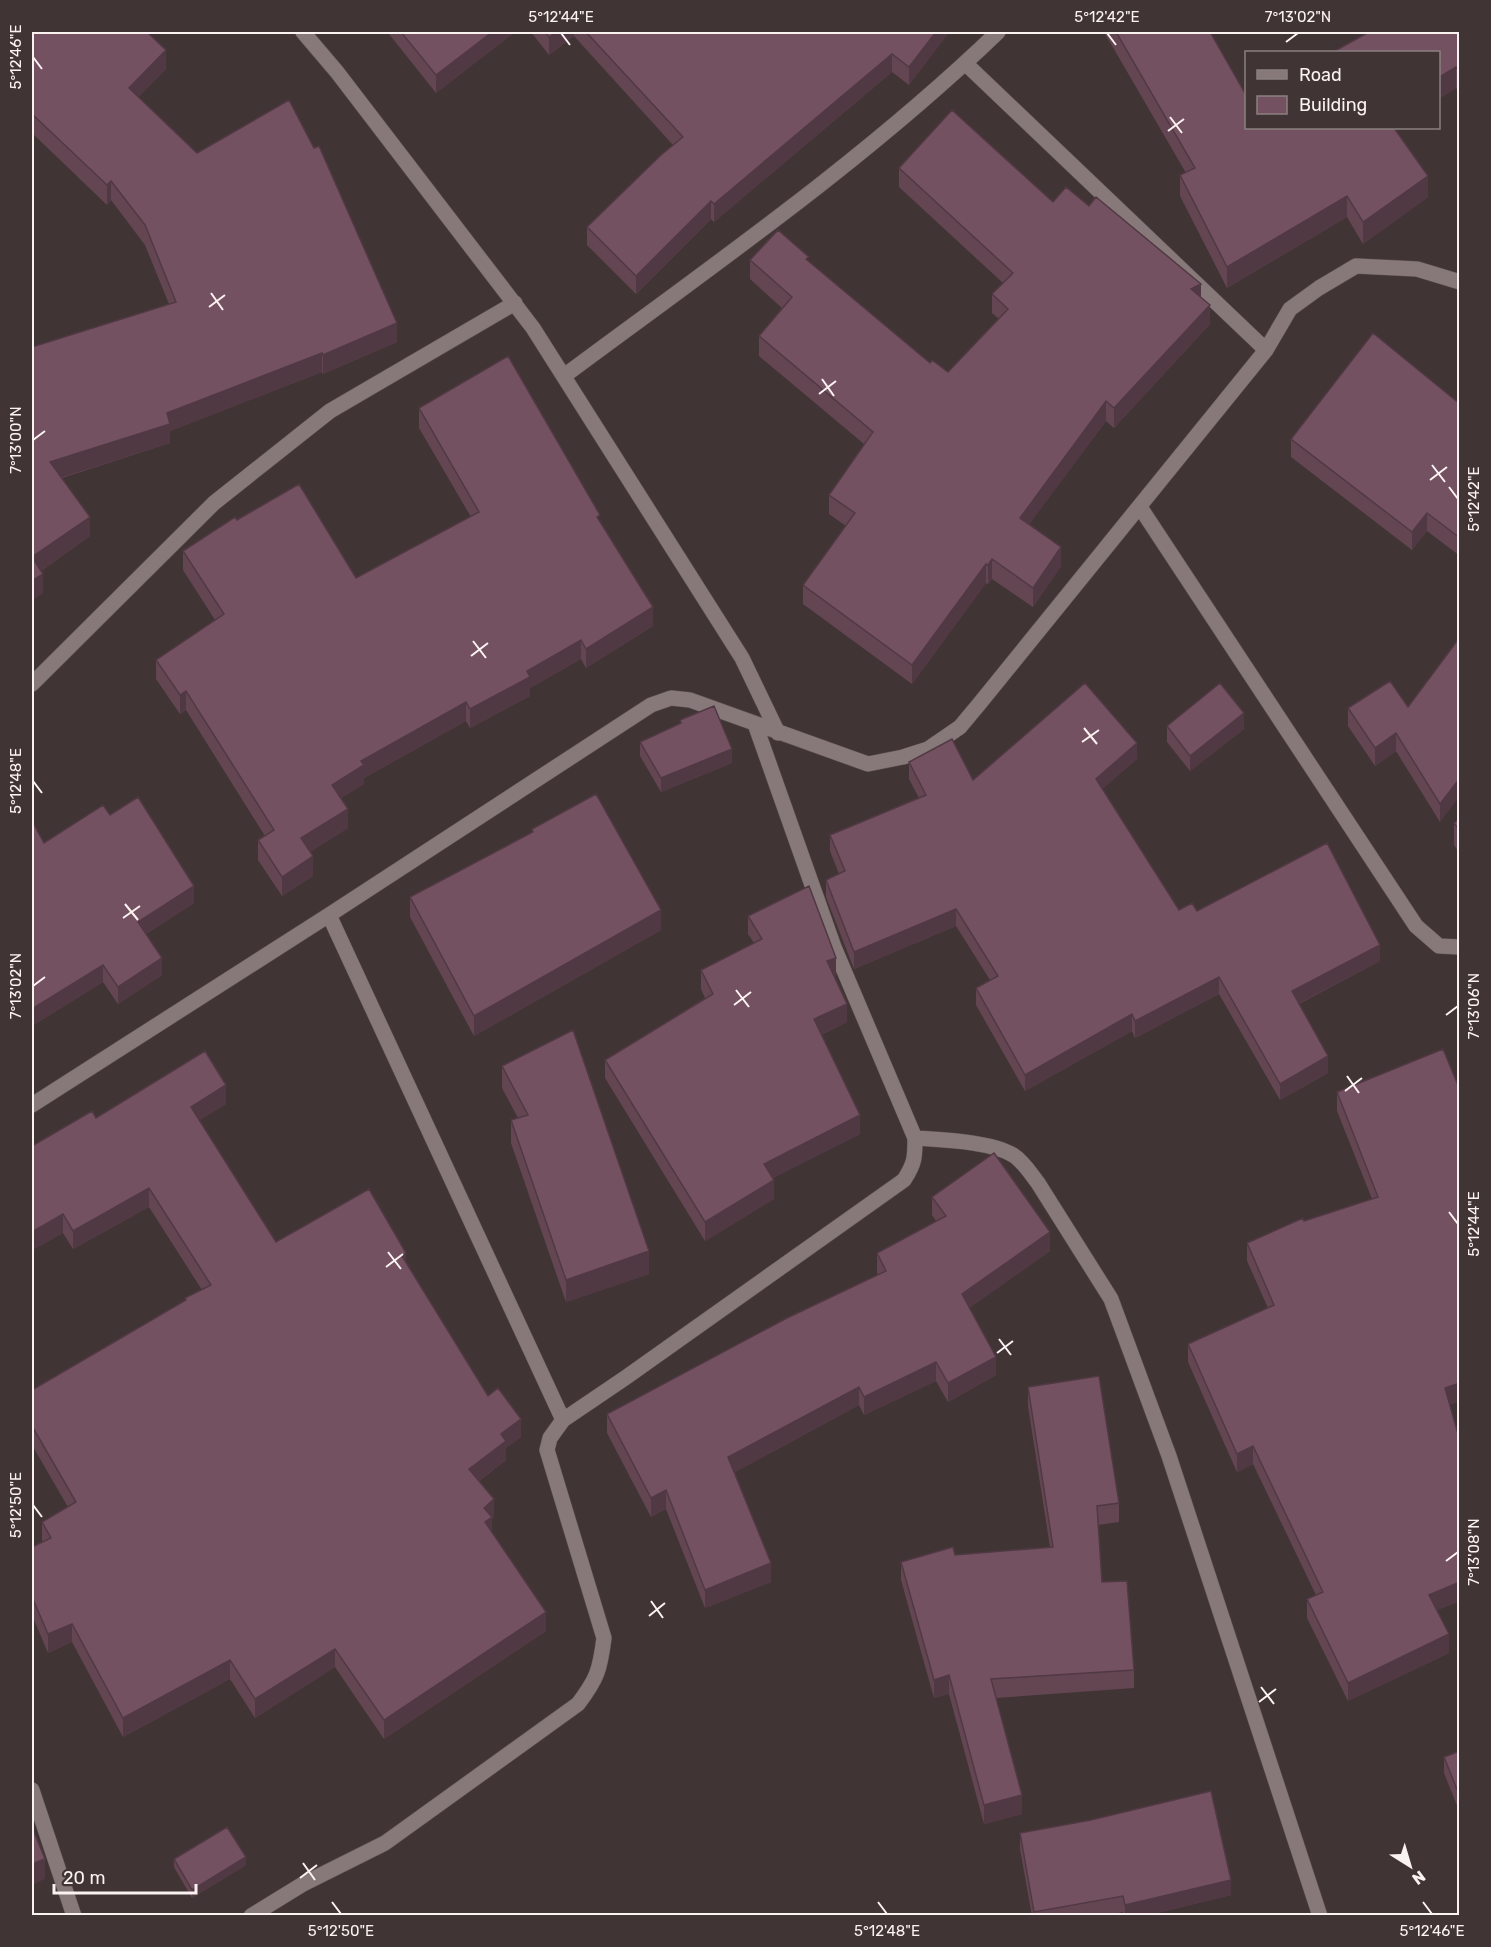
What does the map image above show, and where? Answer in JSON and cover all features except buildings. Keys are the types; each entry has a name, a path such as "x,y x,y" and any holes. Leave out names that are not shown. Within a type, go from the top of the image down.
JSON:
{"street":[{"path":"303,32 337,72 534,328 742,658 778,733"},
{"path":"564,376 854,159 998,32"},
{"path":"965,63 1266,350"},
{"path":"32,1105 651,705 671,698 690,700 868,764 928,750 960,727 1266,350 1290,309 1356,266 1417,269 1460,282"},
{"path":"32,684 214,503 231,489 330,411 515,303"},
{"path":"1140,507 1416,926 1439,946 1460,947"},
{"path":"251,1916 303,1884 385,1844 578,1704 593,1683 600,1668 604,1638 548,1450 550,1438 563,1420 904,1179 913,1166 915,1138 834,947 755,724"},
{"path":"329,915 563,1420"},
{"path":"915,1138 977,1143 1012,1154 1038,1183 1111,1299 1169,1456 1320,1916"},
{"path":"32,1790 74,1916"}]}
